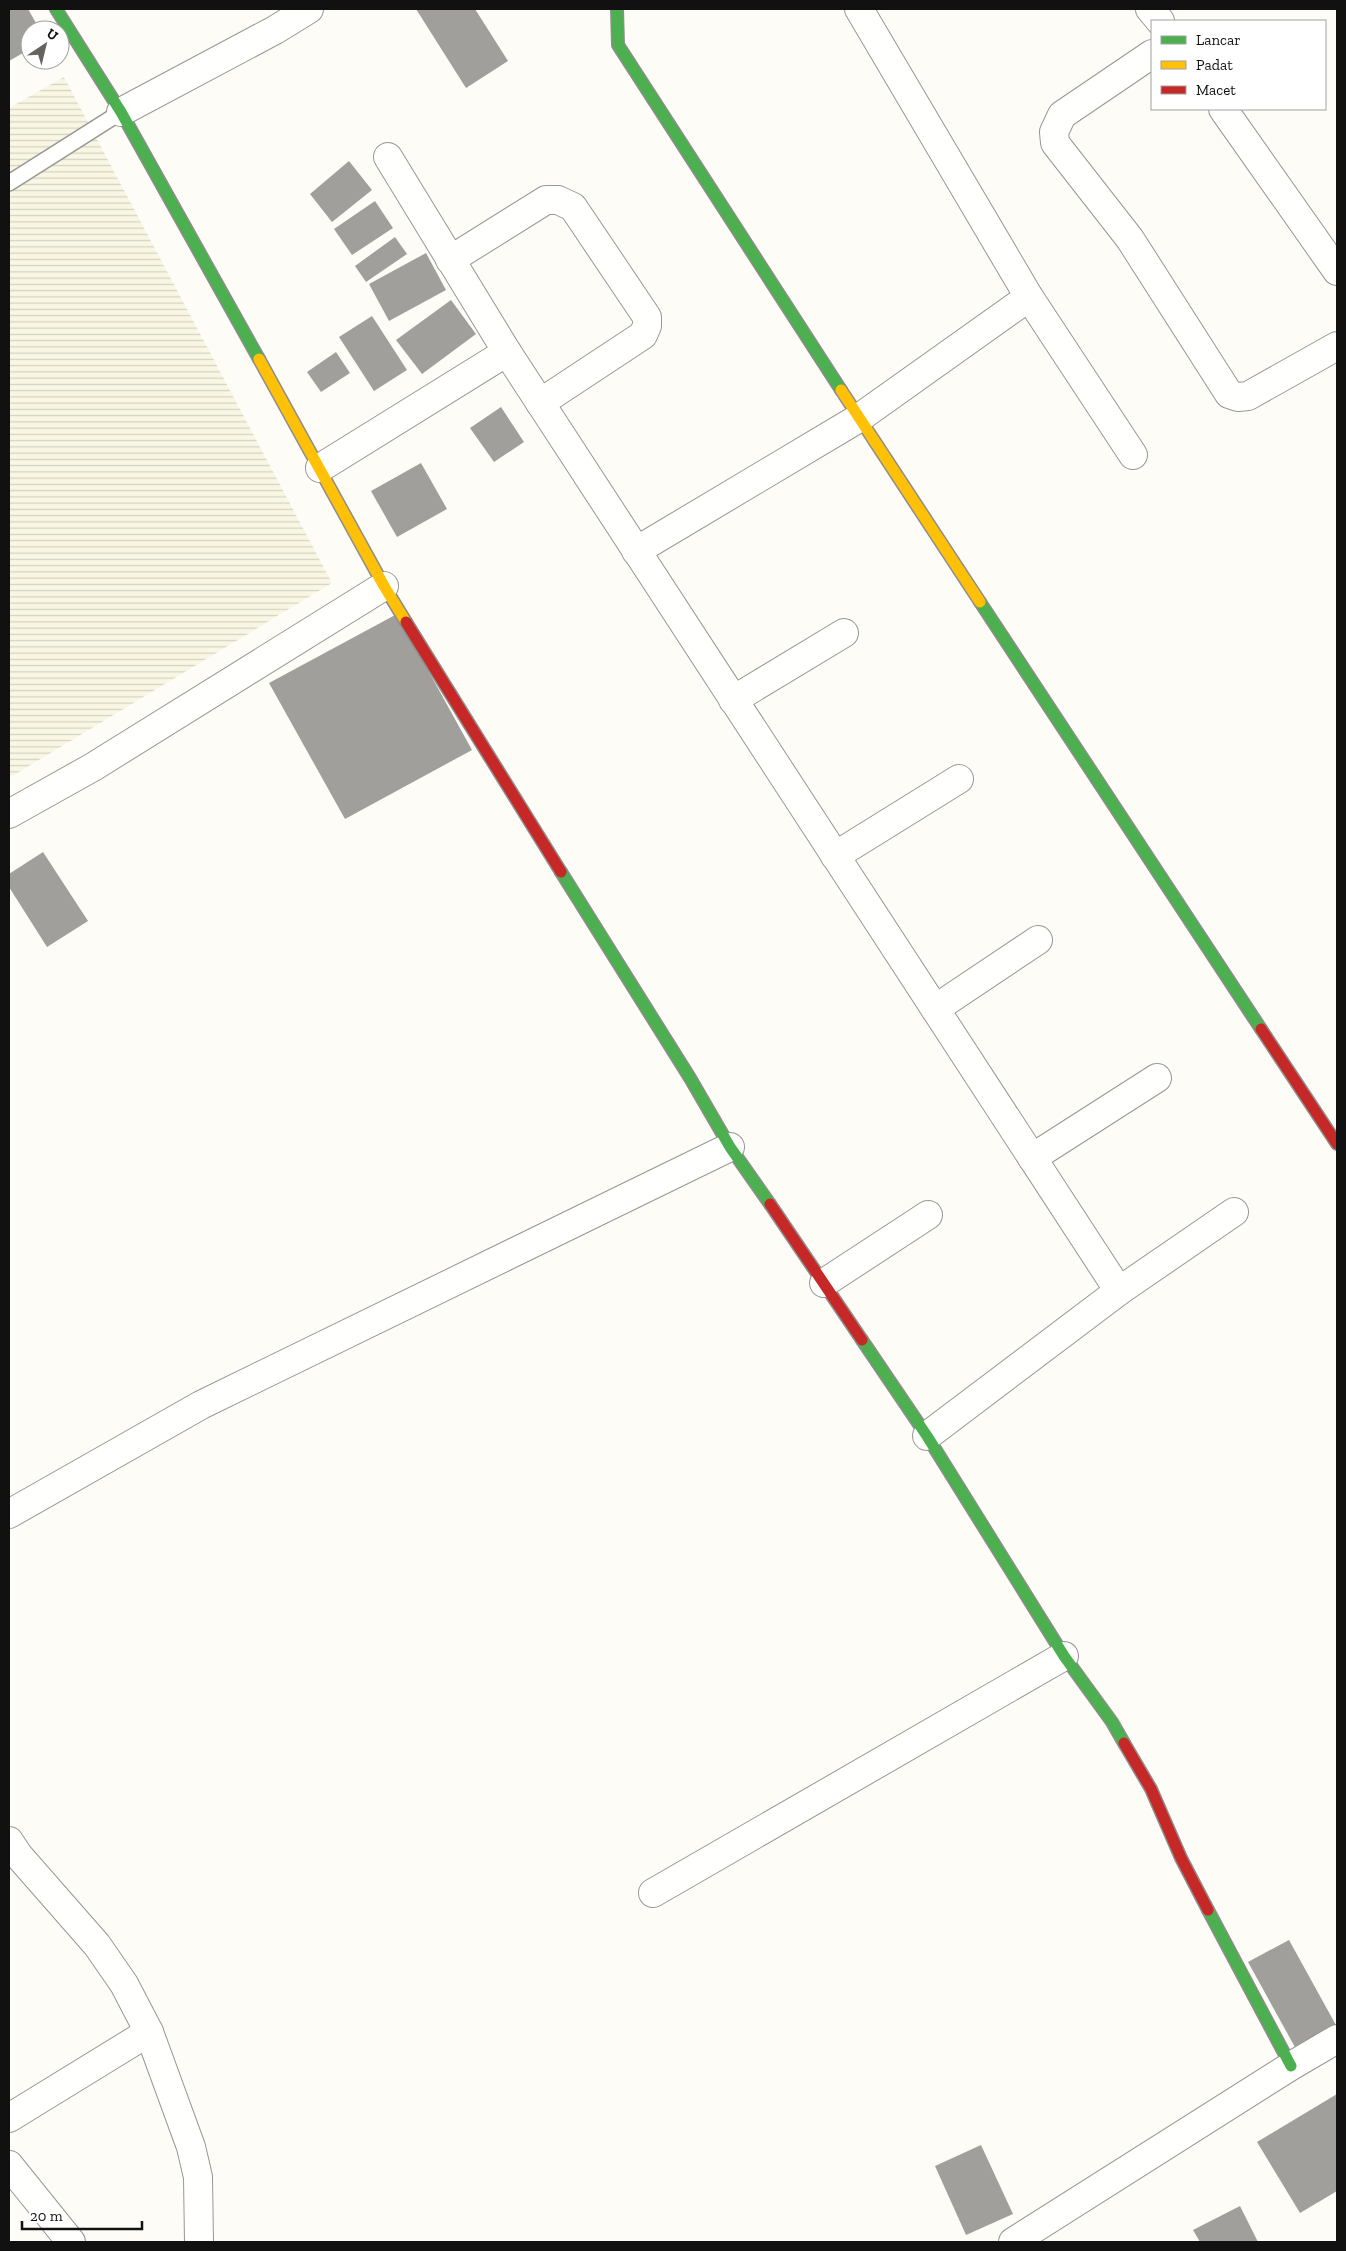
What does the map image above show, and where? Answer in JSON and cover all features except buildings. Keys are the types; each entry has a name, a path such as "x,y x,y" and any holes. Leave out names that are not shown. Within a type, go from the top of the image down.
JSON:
{"street":[{"path":"56,9 120,112 320,468 384,586 690,1078 730,1148 927,1436 1064,1656 1112,1722 1151,1789 1185,1866 1291,2066"},
{"path":"120,112 275,30 309,9"},
{"path":"617,9 618,45 859,418 1337,1144"},
{"path":"859,9 1029,297 1133,455"},
{"path":"1150,9 1159,20"},
{"path":"1151,55 1062,115 1054,132 1055,143 1130,239 1228,394 1238,397 1248,396 1337,346"},
{"path":"1224,110 1337,271"},
{"path":"388,157 507,352 1119,1290"},
{"path":"450,260 546,200 558,200 573,207 647,317 647,326 643,335 540,403"},
{"path":"636,551 859,418 1029,297"},
{"path":"320,468 507,352"},
{"path":"9,814 93,767 384,586"},
{"path":"733,700 844,633"},
{"path":"835,856 959,779"},
{"path":"935,1009 1038,940"},
{"path":"1032,1158 1157,1078"},
{"path":"9,1514 201,1405 730,1148"},
{"path":"927,1436 1119,1290 1234,1212"},
{"path":"824,1283 928,1215"},
{"path":"652,1893 1064,1656"},
{"path":"12,1853 98,1945 124,1984 149,2032 192,2147 198,2177 199,2242"},
{"path":"9,2118 149,2032"},
{"path":"1013,2242 1291,2066 1337,2039"},
{"path":"9,2165 71,2242"}],"lane":[{"path":"9,182 120,112"}],"shaded area":[{"path":"64,77 332,583 9,778 9,108"}],"traffic: fast":[{"path":"56,9 121,112 259,359"},
{"path":"617,9 618,45 841,390"},
{"path":"980,602 1261,1029"},
{"path":"561,872 690,1078 730,1147 770,1204"},
{"path":"862,1340 927,1436 1064,1656 1112,1722 1124,1743"},
{"path":"1208,1910 1291,2066"}],"traffic: slow":[{"path":"259,359 384,586 406,622"},
{"path":"841,390 980,602"}],"traffic: jam":[{"path":"406,622 561,872"},
{"path":"1261,1029 1337,1144"},
{"path":"770,1204 862,1340"},
{"path":"1124,1743 1151,1789 1181,1858 1208,1910"}]}
